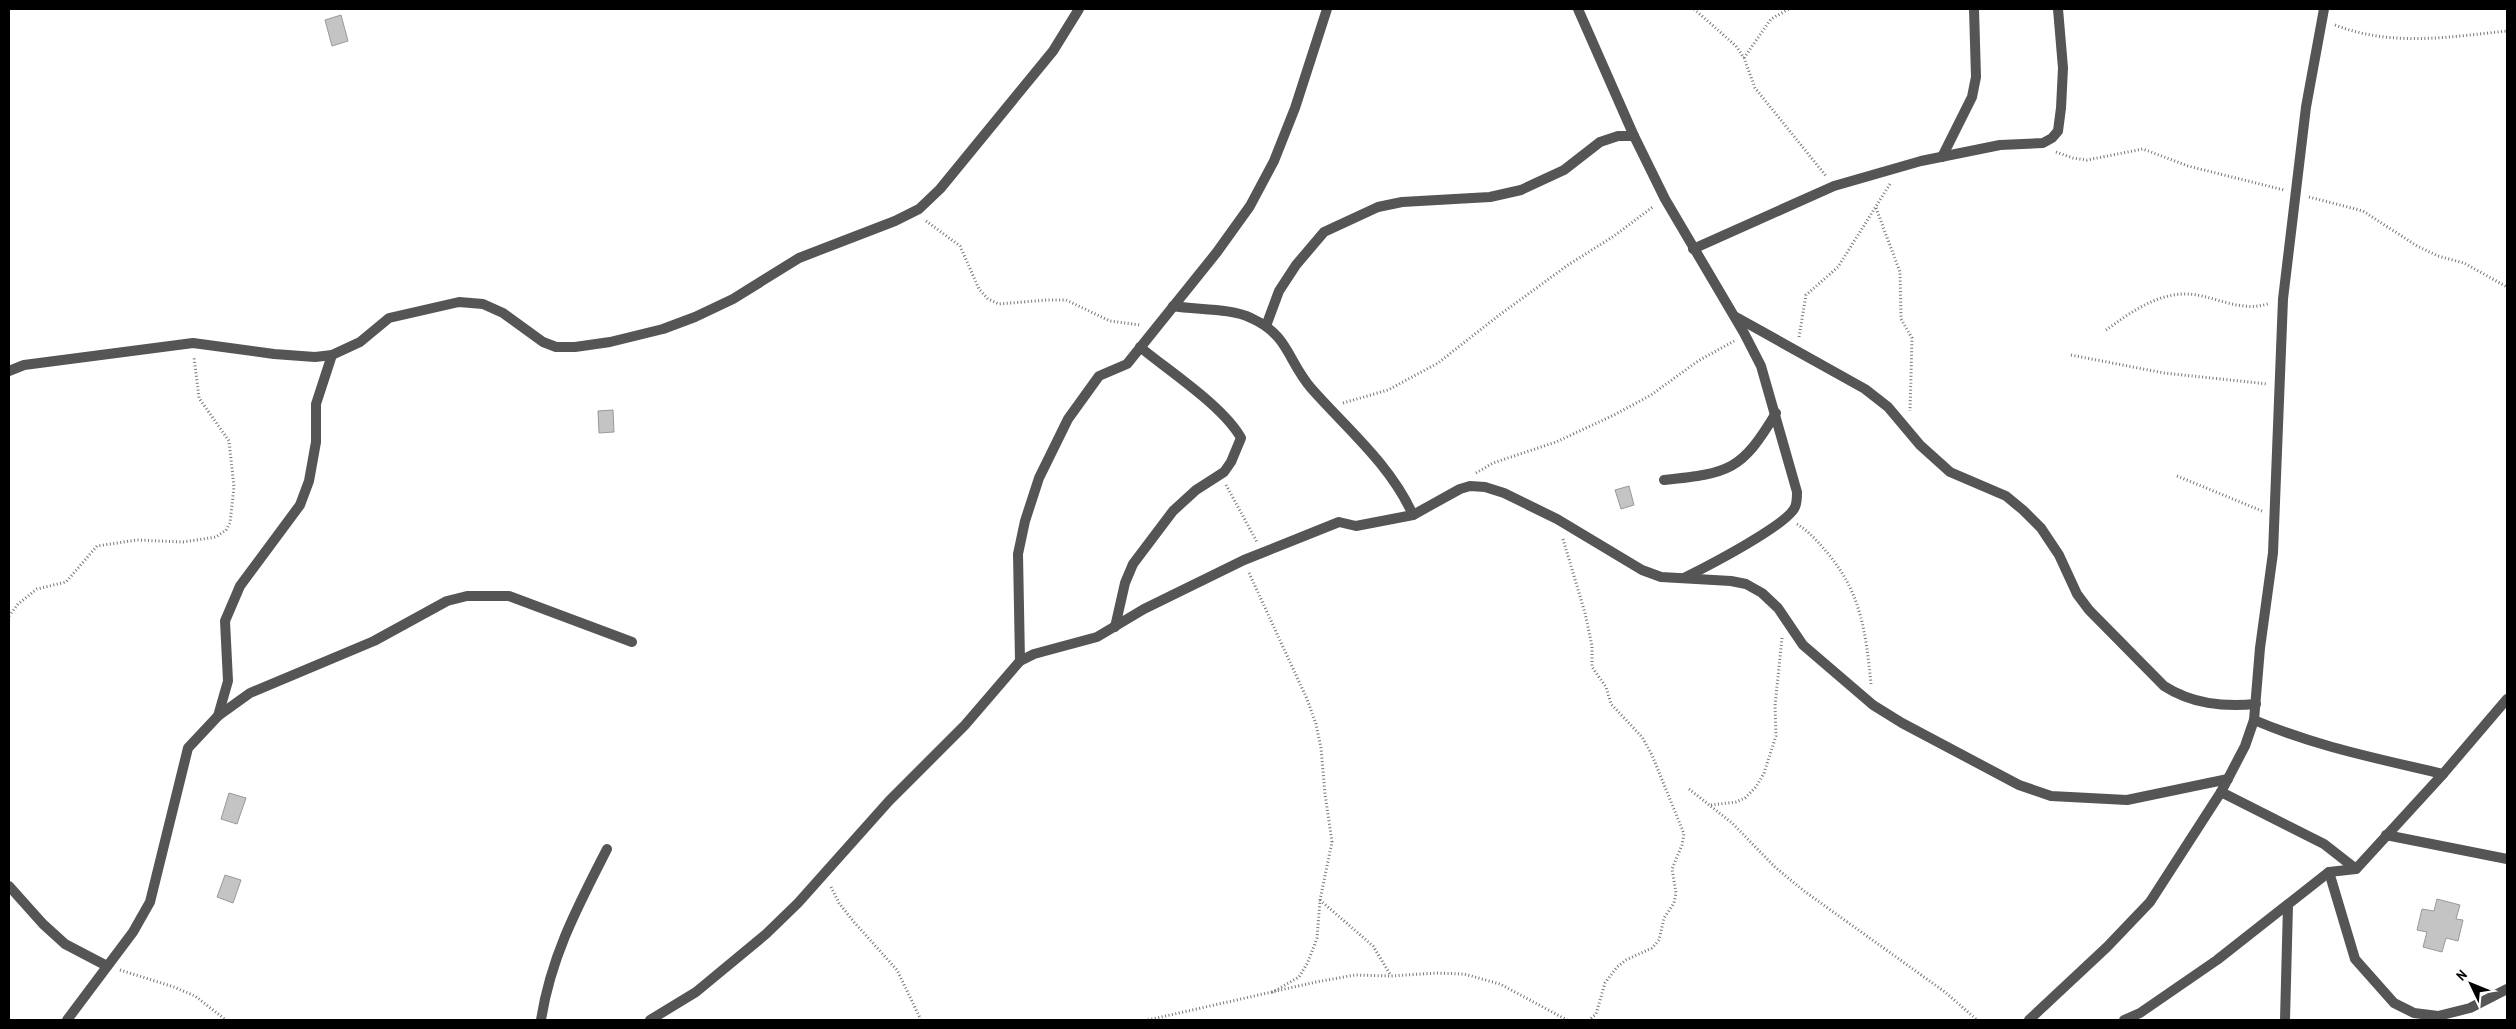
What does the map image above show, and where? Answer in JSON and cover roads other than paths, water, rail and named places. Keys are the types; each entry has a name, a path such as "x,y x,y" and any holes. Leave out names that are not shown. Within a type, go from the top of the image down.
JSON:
{"street":[{"path":"9,372 24,365 193,343 274,354 315,357 332,355 360,342 388,318 458,302 483,304 503,313 542,342 556,347 575,347 610,342 663,329 695,317 733,299 799,258 895,221 919,209 940,189 1053,51 1079,9"},
{"path":"1020,661 1018,554 1025,522 1039,478 1068,419 1099,376 1128,364 1217,252 1250,206 1274,161 1296,108 1327,9"},
{"path":"1578,9 1634,136 1665,199 1744,333 1761,366 1776,413 1797,492 1795,508 1786,518 1719,560 1681,579"},
{"path":"1942,157 1972,97 1976,67 1974,9"},
{"path":"1693,249 1834,186 1903,166 2000,145 2043,143 2058,131 2060,122 2063,68 2058,9"},
{"path":"2030,1020 2107,947 2150,902 2221,792 2244,746 2254,720 2260,648 2273,553 2282,299 2306,107 2324,9"},
{"path":"1266,326 1279,291 1296,265 1324,232 1378,207 1402,202 1490,197 1521,190 1564,170 1600,142 1618,136 1634,136"},
{"path":"1173,306 1249,316 1281,338 1302,376 1388,472 1413,514"},
{"path":"1734,316 1865,389 1888,407 1920,445 1950,472 2006,496 2041,528 2059,555 2077,594 2089,610 2164,686 2179,696 2199,702 2232,706 2256,704"},
{"path":"1115,627 1125,583 1132,564 1174,511 1196,490 1220,474 1231,462 1241,438 1235,428 1220,412 1140,347"},
{"path":"218,716 228,680 225,621 229,607 254,564 300,505 309,481 316,442 316,404 332,355"},
{"path":"1664,480 1704,475 1733,466 1746,458 1776,413"},
{"path":"650,1020 696,992 766,934 824,874 889,801 966,725 1020,661 1034,654 1097,637 1144,609 1244,560 1340,522 1356,526 1413,514 1464,487 1478,486 1504,493 1557,519 1642,570 1662,577 1731,581 1746,584 1762,593 1778,608 1803,645 1873,705 1902,723 2019,785 2051,796 2127,800 2228,779"},
{"path":"67,1020 133,932 150,902 188,748 218,716 250,693 374,640 447,600 467,596 509,596 632,642"},
{"path":"2124,1020 2140,1013 2182,985 2329,872 2356,868 2443,774 2507,699"},
{"path":"2254,720 2292,736 2335,750 2443,774"},
{"path":"2221,792 2324,844 2356,868"},
{"path":"2386,835 2507,859"},
{"path":"541,1020 554,959 574,914 607,849"},
{"path":"2329,872 2355,959 2394,1003 2414,1013 2438,1016 2470,1008 2507,989"},
{"path":"9,886 43,924 65,944 107,966"},
{"path":"2285,1020 2288,905"}]}
